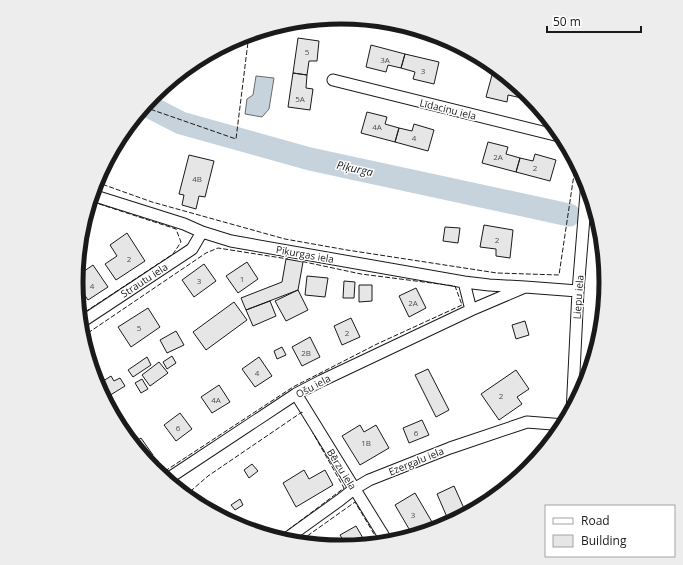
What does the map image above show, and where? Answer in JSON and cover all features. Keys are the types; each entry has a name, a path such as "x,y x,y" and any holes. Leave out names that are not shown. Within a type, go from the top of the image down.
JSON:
{"street":[{"name":"Līdaciņu iela","path":"333,80 553,135"},
{"name":"Piķurgas iela","path":"98,197 184,224 202,232 231,241 464,282 525,287"},
{"name":"Liepu iela","path":"573,397 578,291 586,198"},
{"name":"Strautu iela","path":"86,319 192,249 202,232"},
{"path":"464,282 471,310"},
{"name":"Ošu iela","path":"171,477 296,394 471,310 525,287 578,291"},
{"name":"Bērzu iela","path":"296,394 384,537"},
{"name":"Ezergalu iela","path":"290,536 354,489 369,480 450,448 527,422 557,425"}],"shaded area":[{"path":"256,76 274,78 269,109 262,117 245,114 247,99 253,95"}],"building":[{"path":"298,38 319,41 317,61 309,61 307,75 293,73"},
{"path":"371,45 405,54 401,68 388,65 386,72 366,67"},
{"path":"405,54 439,62 434,84 413,79 415,72 401,68"},
{"path":"293,73 307,75 306,88 313,89 310,110 288,107"},
{"path":"492,75 499,77 522,98 508,95 507,102 486,97"},
{"path":"367,112 387,117 385,124 399,128 395,142 361,133"},
{"path":"414,124 434,130 428,151 395,142 399,128 412,131"},
{"path":"488,142 508,147 506,154 520,158 516,172 482,163"},
{"path":"535,154 556,160 550,181 516,172 520,158 533,161"},
{"path":"189,155 214,161 205,197 199,196 196,209 182,205 184,195 179,194"},
{"path":"484,225 513,230 510,258 496,256 496,249 480,247"},
{"path":"445,227 460,228 458,243 443,241"},
{"path":"127,233 145,261 116,280 105,264 117,256 110,245"},
{"path":"286,259 303,262 298,290 246,310 241,298 282,282"},
{"path":"247,262 258,279 238,293 226,276"},
{"path":"204,264 216,281 194,297 182,280"},
{"path":"93,265 108,287 88,300 84,294 84,271"},
{"path":"307,276 328,278 325,297 305,295"},
{"path":"344,281 355,282 354,298 343,298"},
{"path":"359,285 372,285 372,301 359,302"},
{"path":"416,288 426,308 409,317 399,296"},
{"path":"298,290 308,310 286,321 275,301"},
{"path":"270,301 276,316 253,326 246,310"},
{"path":"234,302 247,320 206,350 193,332"},
{"path":"148,308 160,327 131,347 118,327"},
{"path":"351,318 360,337 342,345 334,326"},
{"path":"525,321 529,335 516,339 512,325"},
{"path":"176,331 184,345 167,353 160,340"},
{"path":"310,337 320,357 302,366 292,347"},
{"path":"282,347 286,355 277,359 274,351"},
{"path":"172,356 176,363 167,369 163,362"},
{"path":"147,357 151,365 133,377 128,370"},
{"path":"259,357 272,376 255,387 242,369"},
{"path":"159,362 168,373 150,386 142,375"},
{"path":"428,369 449,410 436,417 415,375"},
{"path":"516,370 529,389 517,397 522,404 499,420 481,394"},
{"path":"111,376 114,381 120,378 125,386 109,396 103,381"},
{"path":"142,379 148,389 141,393 135,383"},
{"path":"219,385 230,402 212,413 201,397"},
{"path":"180,413 192,429 176,441 164,425"},
{"path":"422,420 429,435 409,443 403,428"},
{"path":"360,425 364,432 376,425 389,448 360,465 342,436"},
{"path":"141,438 153,455 151,457 137,441"},
{"path":"252,464 258,471 249,478 244,470"},
{"path":"304,470 309,479 325,470 333,485 296,507 283,483"},
{"path":"454,486 465,509 447,518 437,494"},
{"path":"415,493 432,522 422,528 410,531 395,505"},
{"path":"240,499 243,505 235,510 231,505"},
{"path":"356,526 364,540 343,541 340,535"}],"waterway":[{"name":"Piķurga","path":"151,108 181,123 310,159 569,215"}],"fence":[{"path":"150,109 236,139 248,42"},
{"path":"103,184 152,202 285,239 497,273 559,275 574,171"},
{"path":"85,312 173,254 181,242 176,229 96,203"},
{"path":"88,333 206,253 218,248 288,259"},
{"path":"165,471 293,387 377,344 462,305 455,286 361,274 300,261"},
{"path":"190,492 208,476 302,412 303,413"},
{"path":"283,534 344,488 313,433"},
{"path":"304,538 355,502 377,539"}]}
